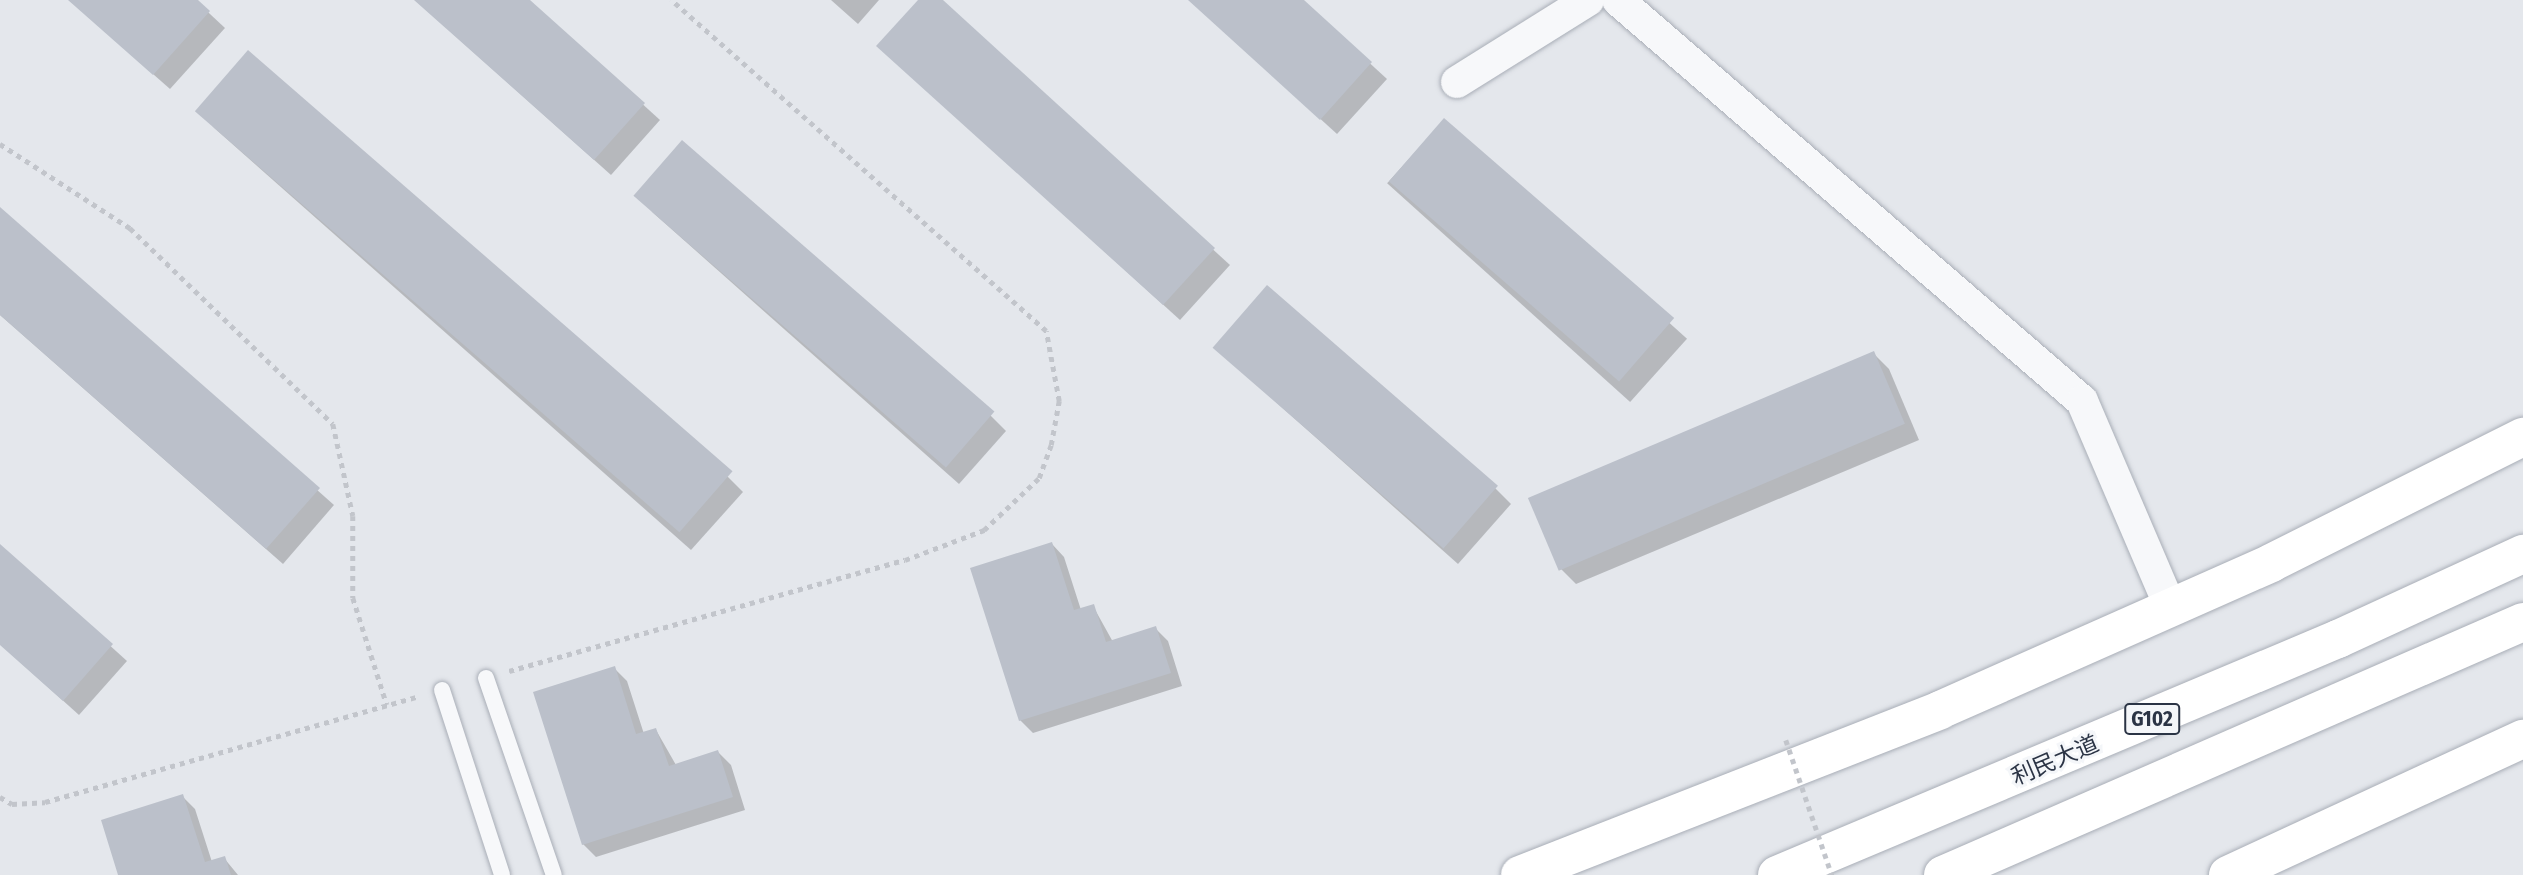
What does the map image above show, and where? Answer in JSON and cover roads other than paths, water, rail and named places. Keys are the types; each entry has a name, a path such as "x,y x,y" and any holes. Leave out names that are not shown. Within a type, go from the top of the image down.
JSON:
{"highway":[{"path":"1520,875 1940,710 2171,609 2523,437"},
{"name":"利民大道","path":"1777,875 2326,645 2523,554"},
{"path":"1943,875 2523,622"},
{"path":"2228,875 2523,739"}],"street":[{"path":"1457,82 1588,0"},
{"path":"1618,0 2082,401 2171,609"}],"lane":[{"path":"486,678 554,875"},
{"path":"442,690 502,875"}]}
